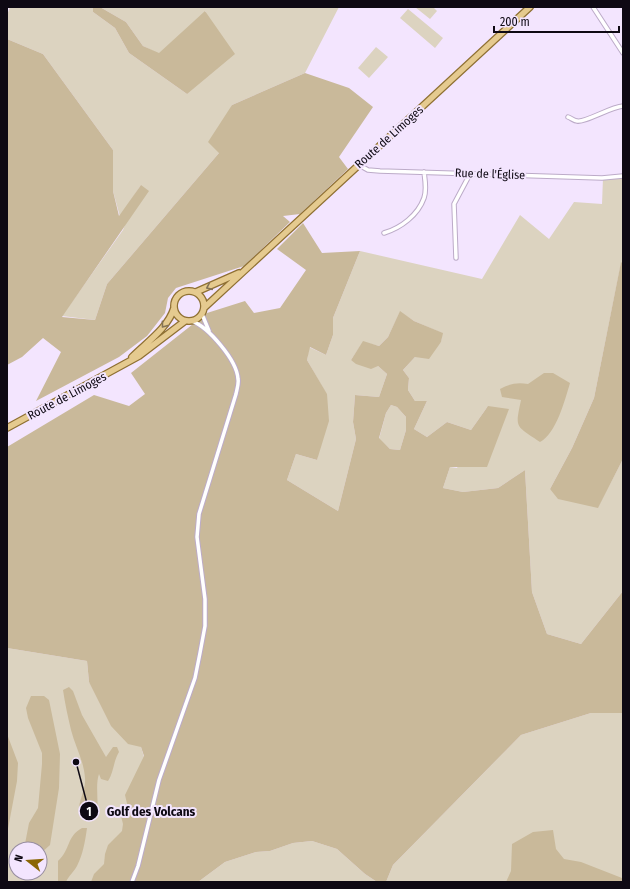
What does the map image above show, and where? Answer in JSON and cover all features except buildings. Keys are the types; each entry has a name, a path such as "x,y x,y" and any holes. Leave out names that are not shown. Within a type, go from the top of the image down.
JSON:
{"main road":[{"name":"Route de Limoges","path":"204,307 248,269 530,7"},
{"name":"Route de Limoges","path":"196,292 248,269"},
{"path":"191,291 196,292 202,298 204,307 202,314 189,321 178,316 174,307 174,302 181,294 191,291"},
{"name":"Route de Limoges","path":"127,363 157,334 172,314 174,307"},
{"name":"Route de Limoges","path":"7,428 127,363 189,321"}],"street":[{"path":"593,7 623,53"},
{"path":"568,117 577,121 585,121 599,113 623,106"},
{"name":"Rue de l'Église","path":"359,165 368,170 380,171 602,178 623,176"},
{"path":"384,233 396,229 405,223 424,198 426,187 424,172"},
{"path":"456,258 454,204 470,174"},
{"path":"132,882 138,866 159,780 195,678 205,626 205,599 197,537 198,514 236,394 238,378 233,364 211,334 202,314"},
{"path":"189,321 199,324 211,334"}],"shaded area":[{"path":"10,7 93,7 93,12 115,28 129,53 187,94 206,11 159,54 143,46 126,22 100,7 339,7 305,73 232,105 219,153 107,284 95,320 62,316 123,230 141,185 120,217 113,191 113,150 43,54 7,39 7,15"},
{"path":"93,7 100,7 126,22 143,46 159,53 205,11 235,54 187,94 129,53 115,28 93,12"},
{"path":"415,7 433,7 437,11 430,19"},
{"path":"408,9 443,38 435,48 400,18"},
{"path":"7,39 43,54 113,150 113,191 119,216 141,185 149,191 62,317 95,320 107,284 219,153 208,142 232,105 305,73 349,88 373,107 339,157 348,169 300,214 283,216 290,222 244,266 176,288 168,298 165,313 147,336 119,357 36,401 61,352 43,338 22,357 7,365"},
{"path":"376,47 388,57 369,78 358,68"},
{"path":"623,176 623,264 621,263 594,398 572,448 550,489 598,507 623,459 623,591 581,644 547,634 532,592 525,470 498,488 463,492 443,488 450,467 457,468 488,406 471,430 447,422 427,437 414,429 427,401 415,401 408,390 409,378 403,370 415,357 441,342 442,333 414,321 400,312 388,337 379,346 363,342 351,360 378,366 387,374 379,397 355,395 353,422 356,439 338,511 287,480 296,454 317,460 327,395 307,360 309,347 326,355 333,335 333,318 360,251 482,279 520,215 549,239 574,202 602,204 603,178"},
{"path":"303,223 322,253 360,251 333,318 333,335 326,355 310,347 307,360 327,394 329,421 317,460 296,454 287,480 338,511 356,439 353,422 355,395 379,397 387,374 378,366 371,369 356,364 351,360 363,341 379,346 388,337 400,311 414,321 443,333 441,342 429,359 415,357 403,370 409,378 408,390 415,401 427,401 414,429 427,437 447,422 471,430 488,406 509,409 487,467 450,467 443,488 463,492 498,488 525,470 532,592 547,634 581,644 623,591 623,713 591,713 521,735 393,865 386,882 377,882 365,874 337,849 312,841 293,843 270,851 256,852 225,862 198,882 91,882 94,874 104,864 108,845 122,831 123,824 121,816 129,812 125,795 144,756 141,747 128,744 111,726 89,682 87,661 7,648 7,447 94,395 129,406 145,394 131,373 207,313 245,301 254,313 280,308 306,270 277,249","holes":["391,405 397,407 406,417 406,430 400,450 390,449 379,438 386,413"]},
{"path":"621,262 623,264 623,459 598,508 558,499 550,489 572,448 594,398"},
{"path":"544,373 553,373 570,383 563,407 551,432 540,442 519,426 518,416 521,400 502,397 500,389 513,384 528,384"},
{"path":"391,405 397,407 406,417 406,430 400,450 390,449 379,439 386,413"},
{"path":"7,648 87,661 89,682 141,747 147,767 108,882 7,882"},
{"path":"69,687 73,691 82,715 106,757 113,747 117,747 119,752 108,781 101,779 99,774 97,783 97,815 90,818 79,808 85,786 85,778 83,766 71,730 63,690"},
{"path":"31,696 44,696 49,700 60,754 59,788 50,845 48,847 48,841 26,841 29,823 38,808 42,764 42,753 28,718 26,708"},
{"path":"591,713 623,713 623,882 386,882 393,865 521,735"},
{"path":"7,734 18,763 17,781 7,834"},
{"path":"82,828 87,828 84,848 76,868 66,882 58,882 58,861 65,852 73,835"},
{"path":"553,830 556,849 564,859 581,862 622,878 623,876 623,882 506,882 511,871 512,844 533,832"},
{"path":"312,841 337,849 365,874 377,882 198,882 225,862 256,852 270,851 293,843"}],"place":[{"name":"Golf des Volcans","path":"76,762"}]}
